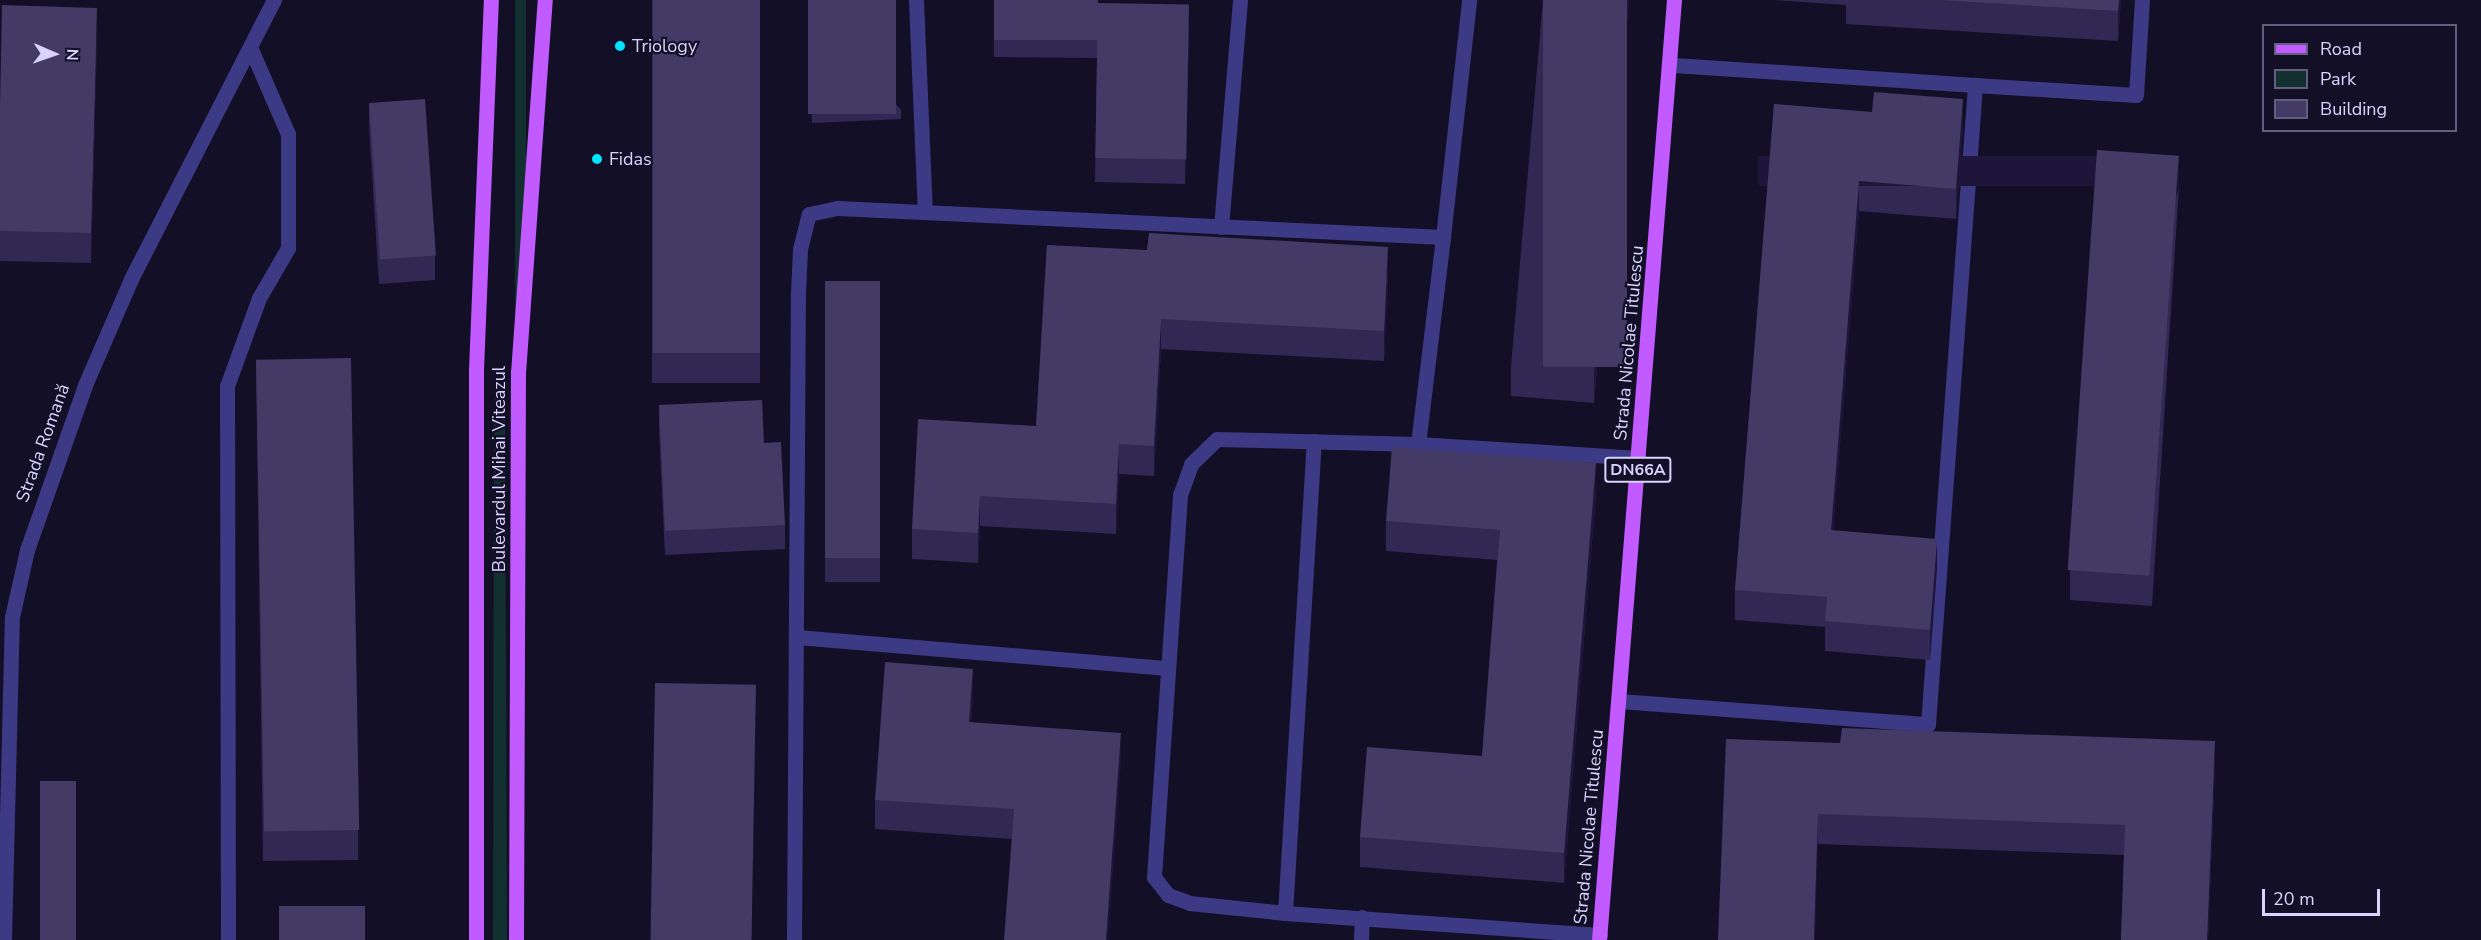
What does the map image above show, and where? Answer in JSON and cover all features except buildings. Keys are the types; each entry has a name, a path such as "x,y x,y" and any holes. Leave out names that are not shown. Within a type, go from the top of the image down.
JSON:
{"main road":[{"name":"Bulevardul Mihai Viteazul","path":"476,940 476,370 491,0"},
{"name":"Bulevardul Mihai Viteazul","path":"516,940 518,373 545,0"},
{"name":"Strada Nicolae Titulescu","path":"1599,937 1674,0"}],"street":[{"name":"Strada Romană","path":"4,940 12,617 27,550 85,385 131,279 274,0"},
{"path":"916,0 925,212"},
{"path":"1221,227 1240,0"},
{"path":"1418,444 1469,0"},
{"path":"1670,65 2136,95 2142,0"},
{"path":"228,940 227,386 259,298 288,248 288,134 250,47"},
{"path":"1619,701 1928,724 1975,85"},
{"path":"795,940 798,293 800,249 809,214 838,208 1443,237"},
{"path":"1599,937 1362,917 1285,913 1190,903 1168,895 1154,877 1180,495 1191,464 1217,439 1418,444 1639,458"},
{"path":"1285,913 1314,441"},
{"path":"797,637 1168,668"},
{"path":"1360,940 1362,917"}],"green space":[{"path":"515,0 526,0 526,333 515,333"},
{"path":"494,386 505,388 507,940 493,940"}],"place":[{"name":"Triology","path":"620,46"},
{"name":"Fidas","path":"597,159"}]}
